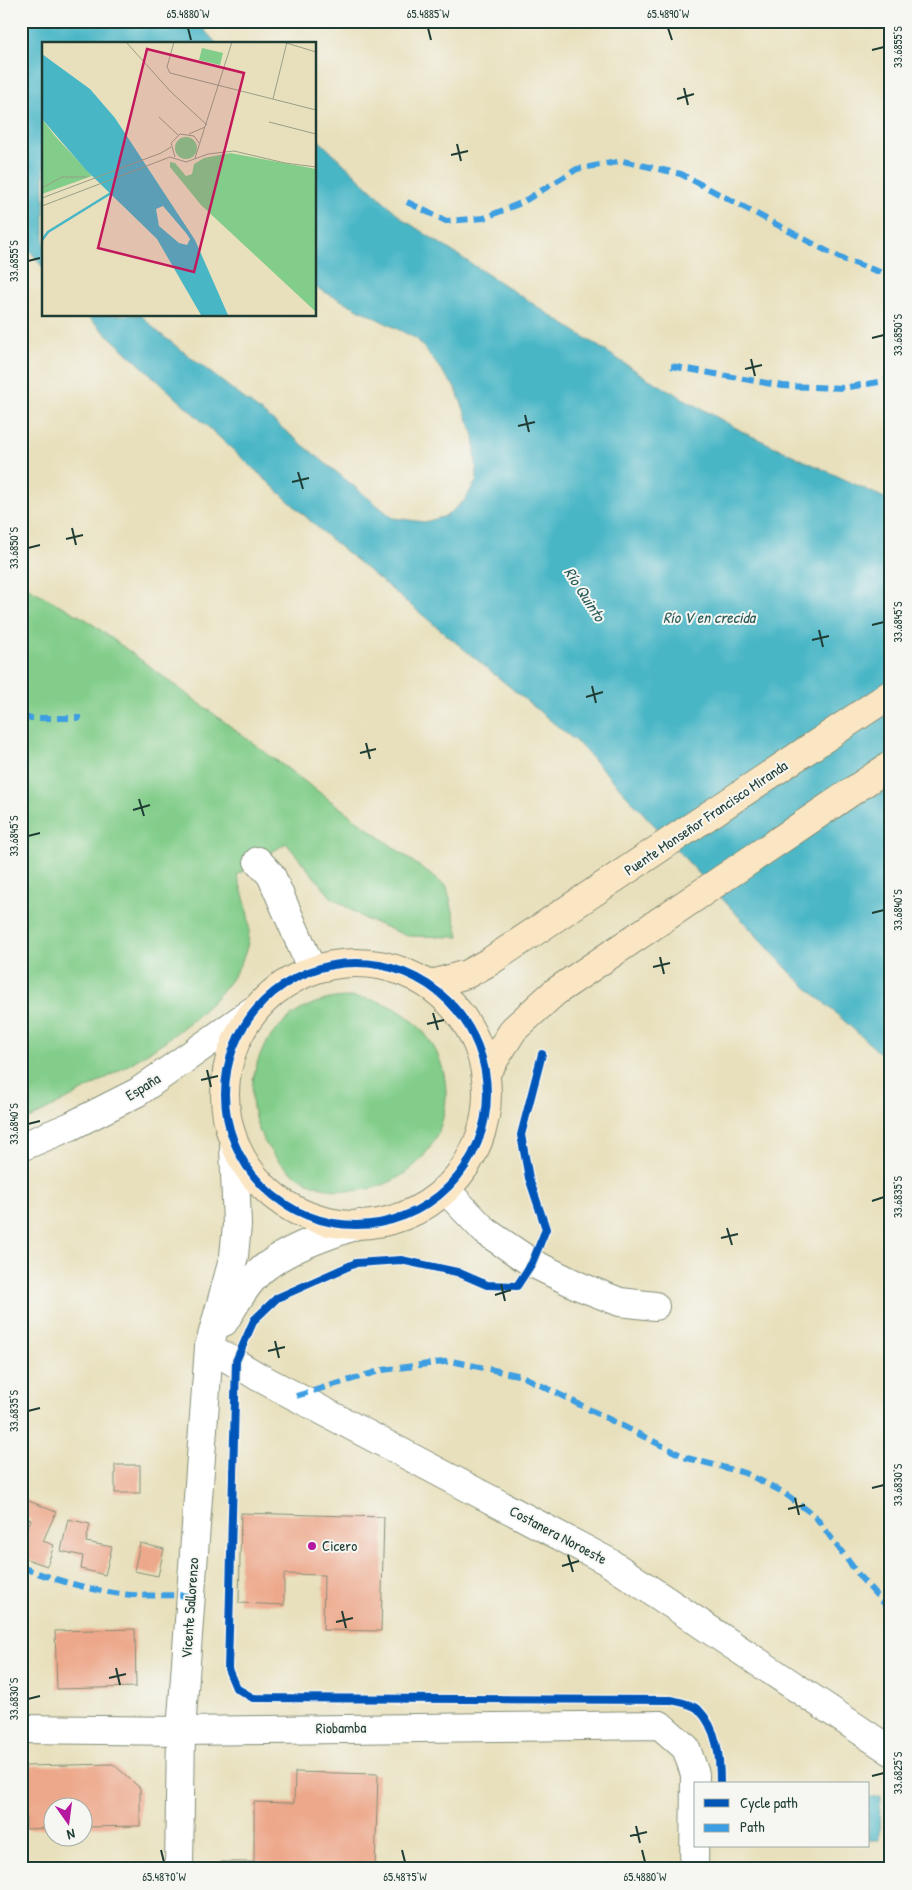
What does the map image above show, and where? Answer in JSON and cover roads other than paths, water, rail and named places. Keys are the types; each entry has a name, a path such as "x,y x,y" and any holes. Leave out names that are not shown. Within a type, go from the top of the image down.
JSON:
{"street":[{"name":"Puente Monseñor Francisco Miranda","path":"429,985 467,974 521,942 891,694"},
{"path":"487,1071 514,1029 555,992 891,765"},
{"path":"258,861 271,875 312,970"},
{"path":"343,964 374,965 404,973 429,985 458,1012 476,1042 487,1071 487,1101 483,1130 468,1166 432,1202 386,1222 359,1224 299,1215 272,1197 253,1180 234,1147 225,1116 226,1084 234,1051 254,1010 284,982 312,970 343,964"},
{"name":"España","path":"21,1147 71,1126 138,1092 254,1010"},
{"name":"Vicente Sallorenzo","path":"179,1869 181,1731 209,1347 234,1256 237,1225 234,1147"},
{"path":"444,1189 485,1231 532,1263 579,1286 620,1302 655,1306"},
{"name":"Vicente Sallorenzo","path":"209,1347 243,1292 267,1265 299,1247 359,1224"},
{"name":"Costanera Noroeste","path":"209,1347 258,1376 607,1561 891,1751"},
{"name":"Riobamba","path":"21,1728 181,1731 660,1725 686,1748 695,1774 695,1782"},
{"name":"Riobamba","path":"694,1848 694,1869"}],"water":[{"path":"21,21 196,21 215,42 42,42 42,266 21,239"},
{"name":"Río V en crecida","path":"316,138 404,220 647,378 745,433 891,501 891,1063 792,974 579,744 328,537 87,316 142,316 158,332 277,424 393,518 425,522 446,516 464,501 477,480 474,436 456,389 417,339 316,288"},
{"path":"870,1797 880,1797 879,1840 870,1840"}],"place":[{"name":"Cicero","path":"312,1546"}],"water label":[{"name":"Río Quinto","path":"585,594"}]}
